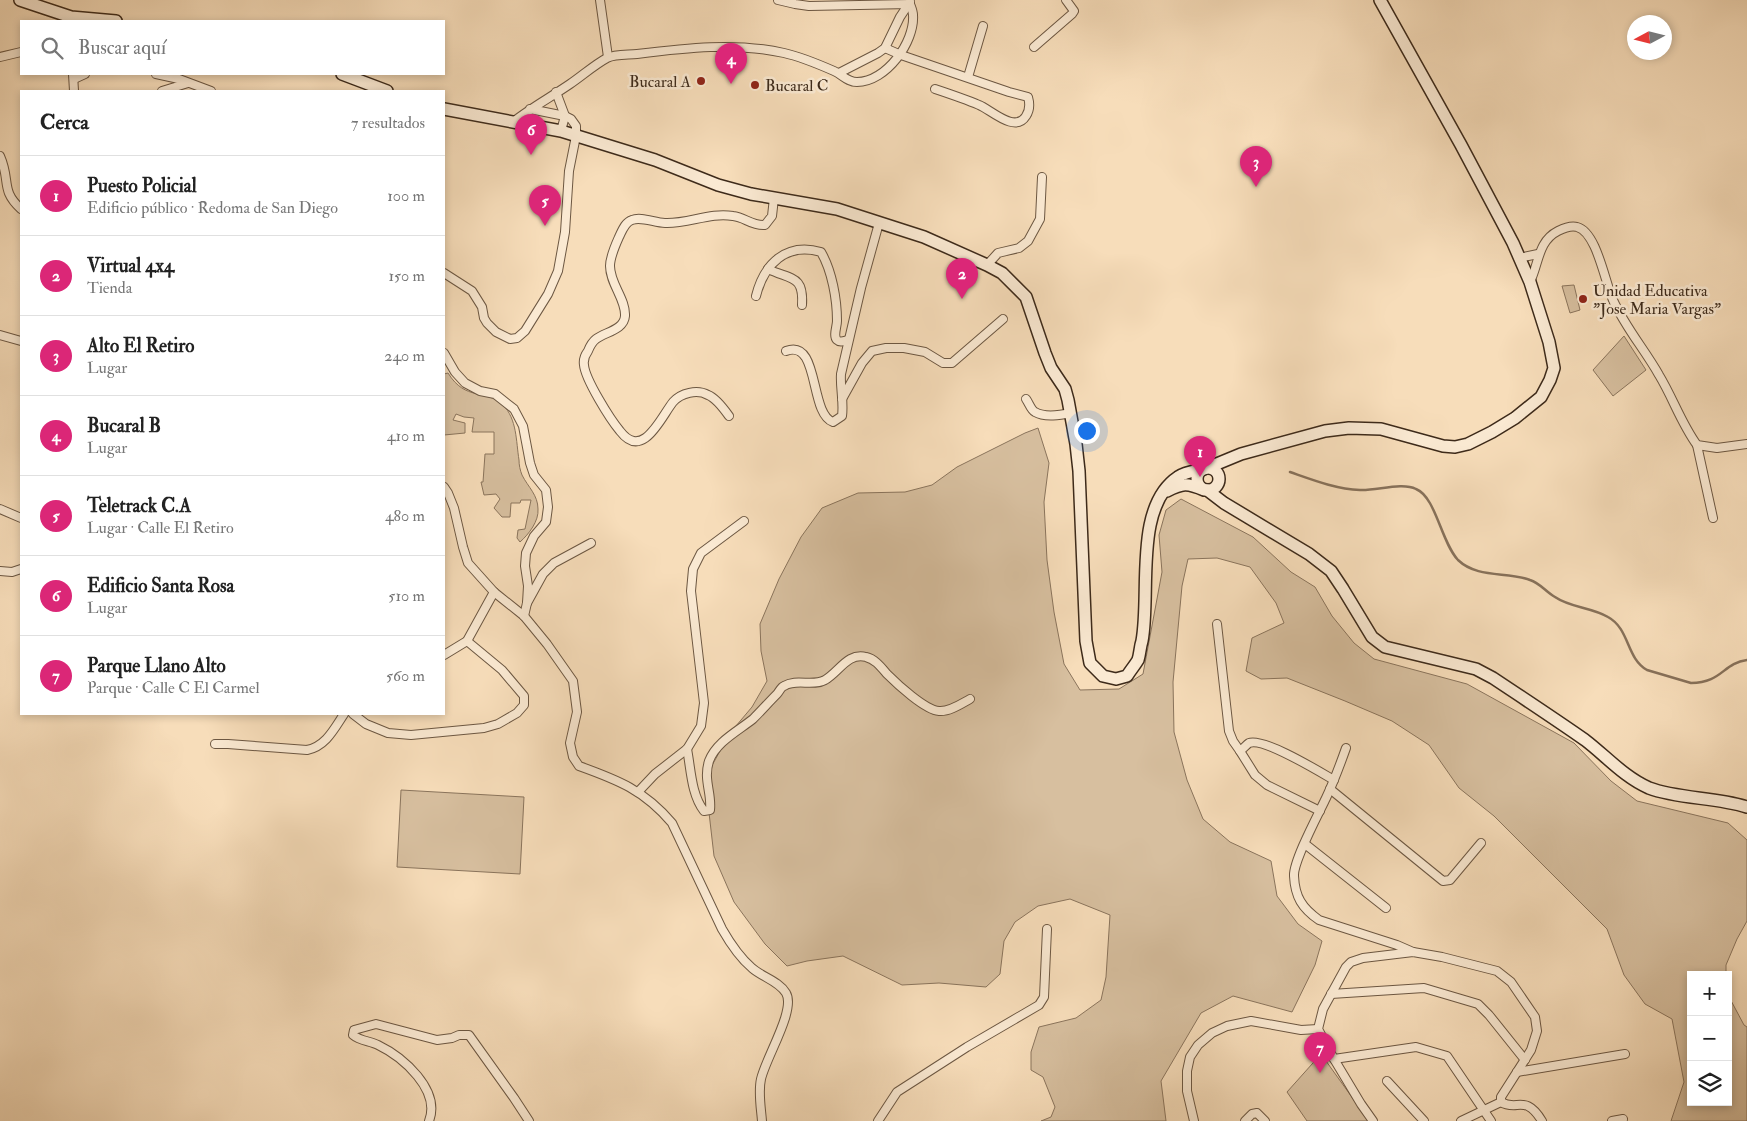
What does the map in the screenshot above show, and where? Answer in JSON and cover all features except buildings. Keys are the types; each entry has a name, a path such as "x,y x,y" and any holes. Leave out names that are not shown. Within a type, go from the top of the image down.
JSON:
{"street":[{"path":"20,0 78,20"},
{"path":"600,0 608,57"},
{"path":"778,0 810,6 910,2"},
{"path":"1034,47 1072,14 1073,8 1066,0"},
{"path":"445,109 561,132 655,160 718,185 774,198 837,209 924,237 987,265 1002,274 1026,297 1044,353 1065,389 1071,413 1079,471 1086,641 1090,663 1102,676 1116,679 1127,676 1138,659 1144,627 1147,542 1152,514 1163,493 1178,477 1228,458 1325,431 1349,428 1381,429 1443,446 1455,447 1468,444 1492,432 1534,404 1547,387 1554,368 1549,342 1530,282 1461,145 1380,0"},
{"path":"839,74 878,54 885,48 900,17 910,2"},
{"path":"513,122 608,57 666,49 749,47 780,52 808,60 839,74 848,81 871,80 890,67 901,55 912,28 913,14 910,2"},
{"path":"968,77 983,26"},
{"path":"885,48 1028,98 1030,104 1029,112 1025,119 1011,122 1001,119 981,106 935,89"},
{"path":"0,57 20,52"},
{"path":"160,75 208,90"},
{"path":"344,75 384,90"},
{"path":"73,76 74,90"},
{"path":"165,90 188,83"},
{"path":"556,92 565,116 561,132"},
{"path":"445,274 472,291 482,307 484,318 496,332 510,339 517,338 525,331 548,294 558,271 565,232 569,171 576,136 576,126 574,122 565,116 530,109"},
{"path":"0,156 4,167 5,194 8,199 20,208"},
{"path":"987,265 998,254 1019,248 1028,241 1040,219 1042,177"},
{"path":"729,416 709,395 689,393 682,395 674,402 658,427 646,438 634,441 629,440 620,432 598,398 584,367 584,359 592,342 619,327 625,319 624,308 610,266 616,244 626,223 636,218 666,223 720,215 733,216 754,225 765,225 772,216 774,198"},
{"path":"786,351 793,348 799,350 804,356 811,368 822,412 828,420 833,422 842,416 841,374 848,340 879,223"},
{"path":"1530,282 1538,260 1538,254 1550,236 1565,228 1577,227 1586,233 1595,247 1613,301 1660,375 1686,430 1697,446 1713,518"},
{"path":"756,296 760,281 778,258 798,250 821,252 828,263 832,278 837,320 835,337 837,341 841,342 848,340"},
{"path":"1519,258 1538,254"},
{"path":"768,269 799,283 803,291 802,305"},
{"path":"842,399 862,363 872,352 886,348 904,348 925,352 948,364 956,360 1003,319"},
{"path":"0,336 20,341"},
{"path":"445,355 455,372 465,383 480,391 496,394 514,409 523,426 534,475 546,490 548,507 546,522 534,536 526,553 525,566 528,586 524,616"},
{"path":"1026,399 1033,411 1037,413 1057,416 1071,413"},
{"path":"1697,446 1717,448 1747,444"},
{"path":"1163,493 1181,484 1205,490 1214,489 1227,466 1248,453"},
{"path":"1224,503 1219,481 1214,470 1205,468 1198,473 1199,486 1224,503 1310,554 1330,571 1372,637 1385,647 1463,665 1493,678 1586,741 1636,781 1649,788 1669,793 1719,800 1747,807"},
{"path":"445,488 454,508 462,547 468,563 494,592 524,616 547,644 573,681 577,712 570,743 573,757 579,766 612,777 638,792 661,810 672,823 730,943 744,960 766,978 785,990 789,1006 760,1081 762,1121"},
{"path":"0,509 20,518"},
{"path":"638,792 655,774 687,749 701,726 704,711 691,591 693,569 701,553 744,521"},
{"path":"527,603 543,574 554,563 592,543"},
{"path":"0,571 12,572 20,569"},
{"path":"445,654 467,641 494,592"},
{"path":"1217,624 1229,731 1233,741 1255,775 1267,785 1320,811"},
{"path":"354,715 366,724 388,733 412,735 484,728 498,724 517,714 524,705 524,696 502,670 467,641"},
{"path":"687,749 694,791 699,806 704,811 710,810 706,782 708,767 713,754 723,743 752,719 784,686 820,682 829,678 850,658 864,656 874,661 890,677 923,704 935,711 941,712 970,699"},
{"path":"215,744 307,750 316,748 323,744 343,715"},
{"path":"1240,751 1249,743 1266,746 1283,752 1334,780"},
{"path":"1346,748 1293,874 1299,901 1308,912 1319,920 1413,952 1442,957 1497,972 1511,982 1536,1017 1537,1031 1531,1050 1502,1096 1501,1102"},
{"path":"1330,789 1444,881 1450,880 1480,843"},
{"path":"1305,844 1386,908"},
{"path":"878,1121 897,1092 967,1047 1039,1006 1044,997 1047,929"},
{"path":"1374,1121 1361,1104 1318,1029 1323,1009 1346,967 1351,962 1363,958 1413,952"},
{"path":"1331,994 1424,988 1478,1004 1525,1060"},
{"path":"1194,1121 1187,1091 1187,1071 1190,1057 1198,1045 1212,1033 1227,1026 1250,1022 1301,1030 1318,1029"},
{"path":"429,1121 432,1114 429,1096 416,1074 406,1063 391,1052 376,1044 357,1039 353,1035 354,1030 376,1024 437,1040 459,1035 469,1035 529,1121"},
{"path":"1334,1059 1416,1047 1446,1056 1491,1121"},
{"path":"1517,1072 1625,1054"},
{"path":"1387,1081 1424,1121"},
{"path":"1461,1121 1501,1102"},
{"path":"1501,1102 1505,1105 1525,1104 1533,1108 1542,1121"},
{"path":"1245,1121 1252,1114 1257,1113 1265,1121"},
{"path":"1612,1121 1623,1119"}],"shaded area":[{"path":"1574,285 1580,310 1570,313 1562,286"},
{"path":"1624,336 1646,370 1613,396 1593,370"},
{"path":"448,373 462,388 496,400 503,405 511,417 515,431 519,466 538,504 538,514 533,527 520,542 517,538 518,530 525,529 531,500 511,503 510,517 502,517 494,508 500,499 496,494 484,495 481,482 483,482 485,454 494,454 494,432 472,432 474,418 456,414 453,420 465,423 465,433 445,435 445,374"},
{"path":"1038,428 1049,463 1044,502 1047,560 1054,612 1064,664 1080,690 1119,689 1143,674 1162,572 1159,535 1166,510 1181,499 1253,537 1291,572 1315,587 1332,616 1354,643 1374,659 1467,684 1574,743 1611,781 1637,801 1728,823 1747,840 1747,921 1726,965 1726,971 1687,971 1687,1106 1732,1106 1732,1002 1744,1025 1747,1027 1747,1121 1671,1121 1684,1082 1672,1019 1645,1004 1624,975 1607,929 1494,816 1459,788 1429,745 1392,721 1345,701 1287,678 1261,679 1246,671 1252,638 1284,623 1276,603 1250,567 1217,558 1188,559 1182,586 1173,682 1174,732 1187,780 1203,819 1230,842 1271,861 1277,896 1298,924 1322,941 1315,965 1292,1012 1233,996 1201,1013 1161,1081 1166,1121 1041,1121 1051,1117 1055,1107 1043,1077 1031,1070 1031,1052 1039,1027 1076,1018 1101,1000 1106,977 1110,915 1070,899 1038,906 1015,922 1004,941 1000,974 986,987 939,983 902,985 843,956 787,966 765,944 734,902 714,856 705,778 730,733 752,707 767,681 761,651 760,624 779,579 801,537 822,508 858,493 905,492 932,485 957,467"},
{"path":"401,790 524,797 520,874 397,867"},
{"path":"1321,1054 1369,1121 1307,1121 1287,1092"}],"waterway":[{"path":"1290,472 1342,488 1366,490 1404,486 1416,489 1429,501 1447,542 1458,560 1474,570 1530,580 1561,601 1608,617 1615,622 1635,658 1647,670 1691,683 1709,680 1732,665 1747,660"}],"place":[{"name":"Bucaral A","path":"701,81"},
{"name":"Bucaral B","path":"731,84"},
{"name":"Bucaral C","path":"755,85"},
{"name":"Edificio Santa Rosa","path":"531,155"},
{"name":"Alto El Retiro","path":"1256,187"},
{"name":"Teletrack C.A","path":"545,226"},
{"name":"Virtual 4x4","path":"962,299"},
{"name":"Unidad Educativa \"Jose Maria Vargas\"","path":"1583,299"},
{"name":"Puesto Policial","path":"1200,477"},
{"name":"Parque Llano Alto","path":"1320,1073"}]}
